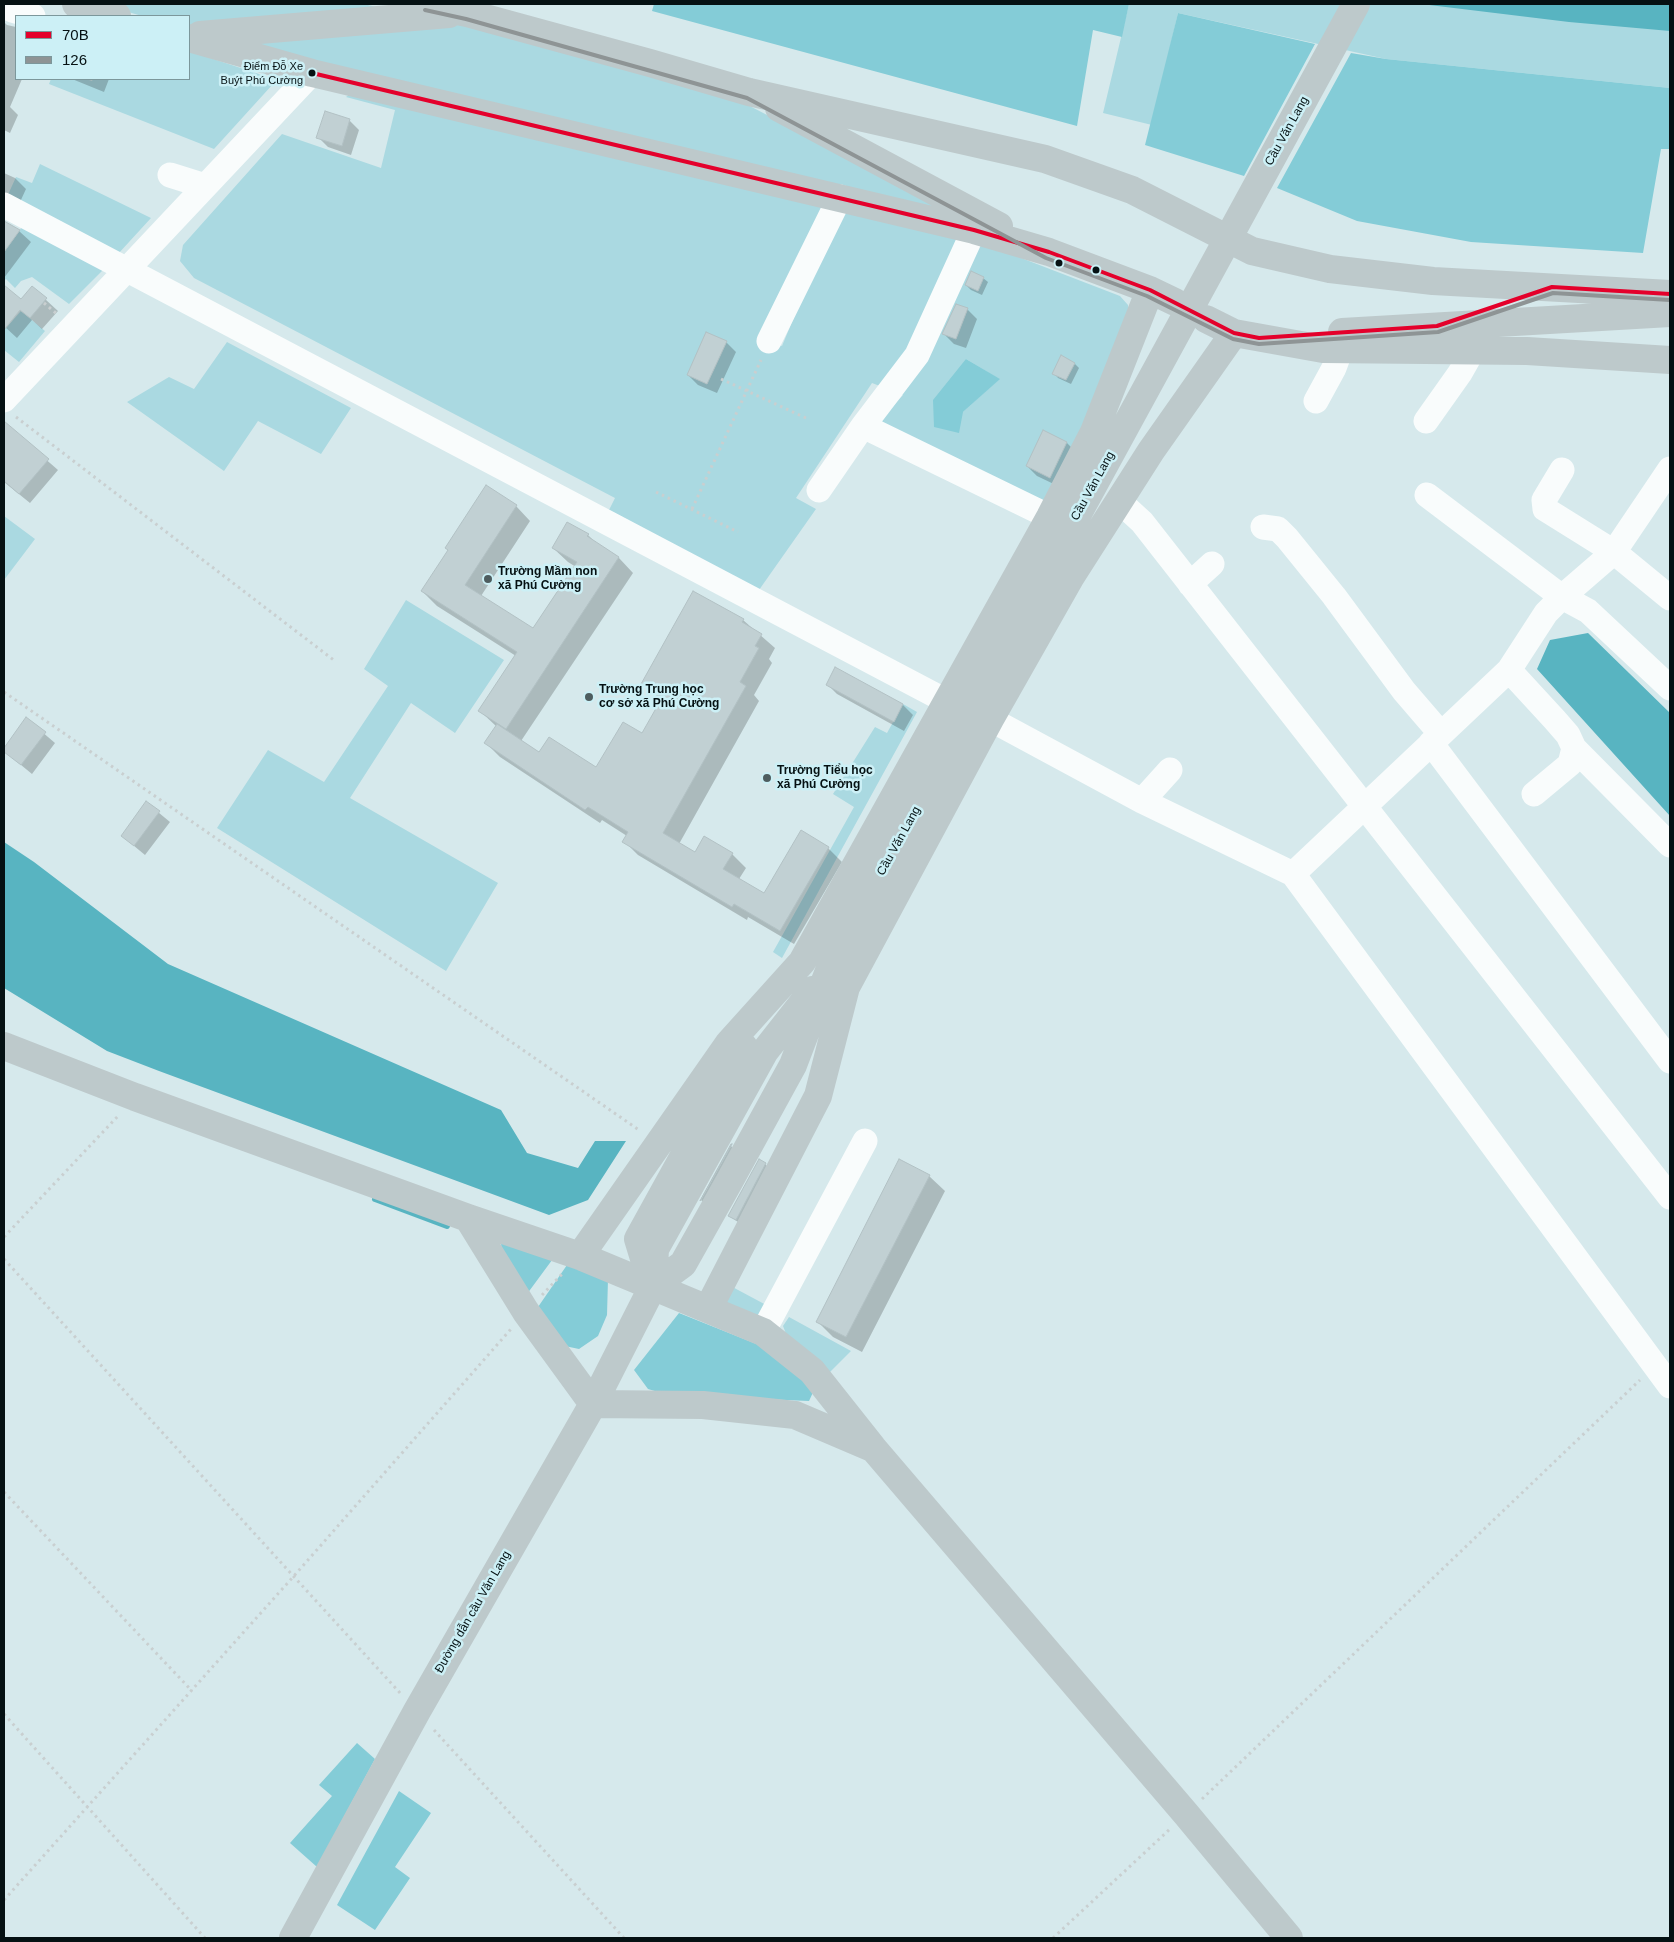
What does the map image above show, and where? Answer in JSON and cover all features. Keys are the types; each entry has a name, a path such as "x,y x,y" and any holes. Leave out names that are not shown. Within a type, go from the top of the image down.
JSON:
{"main road":[{"path":"426,4 467,13 650,62 749,92 1045,159 1132,190 1252,251 1340,270 1433,281 1670,294"},
{"name":"Cầu Văn Lang","path":"830,968 1356,4"},
{"path":"81,9 112,15"},
{"path":"190,37 467,13"},
{"path":"190,37 312,73 342,88 840,197 974,230 1050,252 1150,290 1175,302"},
{"path":"749,92 1050,252"},
{"path":"1437,326 1552,287"},
{"path":"580,1256 729,1043 802,962 1050,516 1094,432 1150,290"},
{"path":"708,1309 818,1096 846,987 990,719 1070,578 1151,451 1247,336 1670,312"},
{"path":"1206,319 1247,336 1323,349 1527,351 1670,360"},
{"path":"653,1286 682,1264 734,1173 793,1065 830,968"},
{"path":"653,1286 638,1239 748,1039 830,968"},
{"path":"4,1046 135,1097 468,1218 580,1256 764,1332 812,1371 873,1448 1186,1814 1289,1938"},
{"path":"468,1218 526,1312 593,1404 703,1405 795,1414 873,1448"},
{"name":"Đường dẫn cầu Văn Lang","path":"293,1938 417,1711 593,1404 653,1286"}],"street":[{"path":"8,407 127,270 312,73"},
{"path":"170,175 205,186"},
{"path":"769,342 840,197"},
{"path":"4,205 946,701"},
{"path":"819,490 863,426 917,355 974,230"},
{"path":"1316,401 1334,368 1341,349"},
{"path":"1426,421 1460,373 1473,350"},
{"path":"863,426 1050,516"},
{"path":"1293,874 1509,670 1546,613 1614,552 1670,469"},
{"path":"1562,470 1544,500 1545,508 1614,552 1670,598"},
{"path":"1427,495 1562,597 1588,611 1670,688"},
{"path":"1119,501 1142,522 1670,1197"},
{"path":"1263,528 1278,529 1334,596 1670,1061"},
{"path":"1190,584 1212,564"},
{"path":"1509,670 1568,735 1574,748 1670,845"},
{"path":"990,719 1142,801 1293,874 1663,1359 1670,1386"},
{"path":"1534,794 1570,764 1574,748"},
{"path":"1142,801 1170,770"},
{"path":"764,1332 865,1140"}],"path":[{"path":"692,509 769,342"},
{"path":"721,379 806,418"},
{"path":"8,407 335,661"},
{"path":"656,492 738,532"},
{"path":"4,692 658,1143"},
{"path":"4,1237 135,1097"},
{"path":"4,1900 192,1691 526,1312 580,1256"},
{"path":"4,1259 624,1938"},
{"path":"1053,1938 1186,1814 1663,1359"},
{"path":"4,1492 192,1691"},
{"path":"4,1714 205,1938"}],"shaded area":[{"path":"101,4 363,4 395,11 190,30 190,15 139,15"},
{"path":"654,4 1129,4 1122,37 1093,30 1077,126 652,11"},
{"path":"1129,4 1670,4 1670,88 1386,59 1178,13 1152,125 1103,113"},
{"path":"1421,4 1670,4 1670,31 1569,22"},
{"path":"1178,13 1315,44 1244,176 1145,145"},
{"path":"446,20 740,101 974,222 233,41"},
{"path":"190,51 259,74 273,84 214,149 49,84 51,80 190,80"},
{"path":"1351,53 1386,59 1670,88 1670,149 1661,149 1643,253 1471,242 1357,221 1277,188"},
{"path":"354,91 827,206 761,338 782,346 836,216 841,211 990,246 1120,296 1128,305 1129,315 1083,438 1043,505 876,425 903,395 872,383 796,498 816,509 759,590 609,510 615,498 194,278 180,261 183,245 282,134 381,168 395,110 346,97","holes":["966,359 999,379 963,412"]},
{"path":"40,164 151,218 118,254 6,199 16,177 32,183"},
{"path":"24,224 108,265 69,304 32,277 21,281 15,288 6,279 4,281 4,252"},
{"path":"21,311 45,331 19,362 4,350 4,326 6,328"},
{"path":"227,342 351,408 321,454 258,421 224,471 127,402 169,377 194,389"},
{"path":"966,359 1000,379 963,412 959,433 934,427 933,400"},
{"path":"4,516 35,539 4,580"},
{"path":"406,600 504,660 455,733 411,703 350,798 498,883 446,971 217,828 268,750 324,782 388,686 364,669"},
{"path":"1588,633 1670,713 1670,816 1537,669 1550,640"},
{"path":"903,704 917,712 782,958 773,952 854,807 833,794 875,727 887,733"},
{"path":"4,842 34,862 168,964 501,1110 527,1153 578,1168 595,1141 626,1141 588,1200 549,1215 107,1051 4,988"},
{"path":"501,1242 555,1256 527,1294 502,1259"},
{"path":"567,1265 608,1279 607,1315 598,1336 579,1349 560,1345 538,1307"},
{"path":"725,1283 768,1306 763,1313 751,1319 733,1310 723,1298"},
{"path":"679,1313 774,1351 815,1388 809,1401 668,1395 648,1389 634,1370"},
{"path":"789,1317 851,1351 830,1372 788,1339 783,1326"},
{"path":"357,1743 375,1759 317,1867 290,1843 332,1796 319,1785"},
{"path":"399,1791 431,1813 395,1867 410,1878 375,1930 337,1905"}],"building":[{"path":"325,111 350,119 342,146 316,138"},
{"path":"4,221 20,230 4,252"},
{"path":"971,271 984,277 978,291 965,285"},
{"path":"4,285 21,299 32,286 47,298 30,318 20,310 4,330"},
{"path":"956,304 968,308 956,339 942,334"},
{"path":"706,332 727,341 707,384 687,375"},
{"path":"1061,355 1075,363 1066,380 1052,374"},
{"path":"4,421 49,459 19,494 4,481"},
{"path":"1043,430 1067,442 1050,478 1026,466"},
{"path":"486,485 517,505 465,585 533,628 577,562 552,548 567,522 589,534 587,536 619,557 506,729 478,711 517,652 421,591 448,550 445,548"},
{"path":"693,591 744,619 742,622 762,634 755,646 759,648 740,682 746,686 663,833 695,852 704,836 733,853 723,869 764,893 801,830 829,847 780,931 734,904 732,907 622,842 628,832 588,807 585,810 484,743 497,724 539,752 549,737 596,767 623,722 642,733 663,696 641,684"},
{"path":"835,667 903,704 894,722 826,685"},
{"path":"26,717 46,732 21,765 4,752 4,748"},
{"path":"146,801 160,811 134,846 121,836"},
{"path":"731,1144 732,1144 700,1201"},
{"path":"759,1159 766,1163 736,1220 728,1216"},
{"path":"899,1159 930,1175 846,1337 816,1322"}],"waterway":[{"path":"375,1199 447,1226"}],"transit line":[{"name":"126","path":"425,10 466,19 747,98 1046,258 1147,296 1233,339 1259,344 1438,332 1553,293 1670,300"},
{"name":"70B","path":"312,73 974,230 1049,252 1150,290 1234,333 1259,338 1437,326 1552,287 1670,294"}],"place":[{"name":"Điểm Đỗ Xe Buýt Phú Cường","path":"312,73"},
{"name":"Trường Mầm non xã Phú Cường","path":"488,579"},
{"name":"Trường Trung học cơ sở xã Phú Cường","path":"589,697"},
{"name":"Trường Tiểu học xã Phú Cường","path":"767,778"}]}
